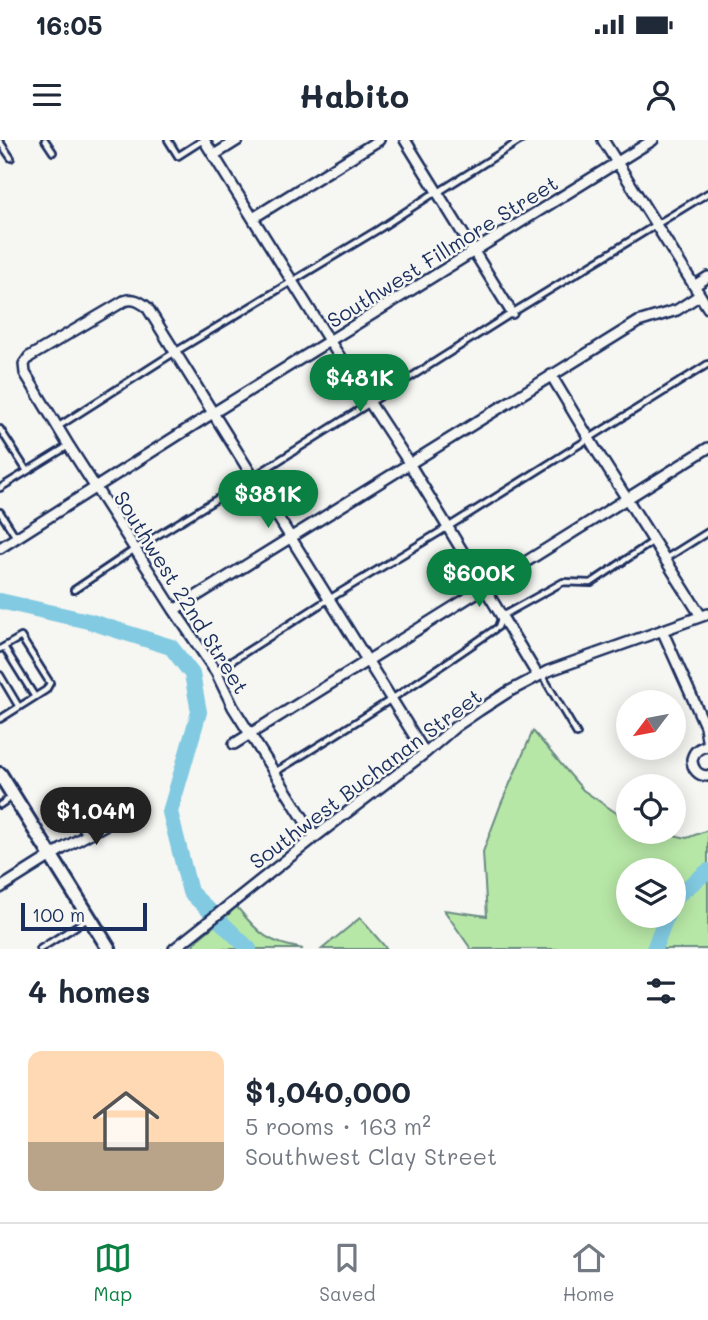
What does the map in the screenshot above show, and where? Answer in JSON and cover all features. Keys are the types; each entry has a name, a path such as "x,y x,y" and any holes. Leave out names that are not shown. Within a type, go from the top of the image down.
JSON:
{"main road":[{"path":"0,774 109,949"}],"street":[{"path":"204,140 540,675"},
{"path":"214,155 238,140"},
{"path":"253,218 379,140"},
{"path":"404,140 512,313"},
{"path":"603,140 708,308"},
{"name":"Southwest Fillmore Street","path":"0,548 653,140"},
{"path":"694,286 708,277"},
{"path":"174,610 638,322 669,314 700,295"},
{"name":"Southwest 22nd Street","path":"175,352 147,307 138,300 130,299 29,357 24,364 25,373 69,446 216,672 233,707 314,837"},
{"path":"175,352 425,753"},
{"path":"551,375 664,559 704,615"},
{"path":"234,744 708,448"},
{"name":"Southwest Buchanan Street","path":"177,948 314,837 480,710 540,675 704,615"},
{"path":"662,630 705,726 708,746 696,750 692,759 695,771 708,776"},
{"path":"0,888 126,813"}],"lane":[{"path":"45,140 54,152"},
{"path":"168,140 178,156 204,140"},
{"path":"58,427 175,352 521,140"},
{"path":"0,142 11,158"},
{"path":"74,590 135,549 708,193"},
{"path":"216,672 708,364"},
{"path":"0,429 27,471"},
{"path":"0,488 69,446"},
{"path":"0,512 16,537"},
{"path":"664,559 708,532"},
{"path":"273,773 392,700 498,627 502,616 563,582 591,583 653,541"},
{"path":"0,719 46,690 50,683 21,637 2,648 35,696"},
{"path":"540,675 578,734"},
{"path":"0,676 19,707"},
{"path":"0,804 13,796"},
{"path":"78,820 87,835"},
{"path":"40,949 90,918"}],"green space":[{"path":"533,731 583,790 616,813 616,844 686,844 686,838 708,830 708,949 471,949 444,910 487,916 483,852"},
{"path":"236,906 251,924 271,940 303,949 190,949"},
{"path":"360,918 387,949 322,949"}],"waterway":[{"path":"0,601 88,621 171,647 192,674 199,712 170,812 190,892 249,949"},
{"path":"686,888 708,871"},
{"path":"654,949 662,928"}]}
